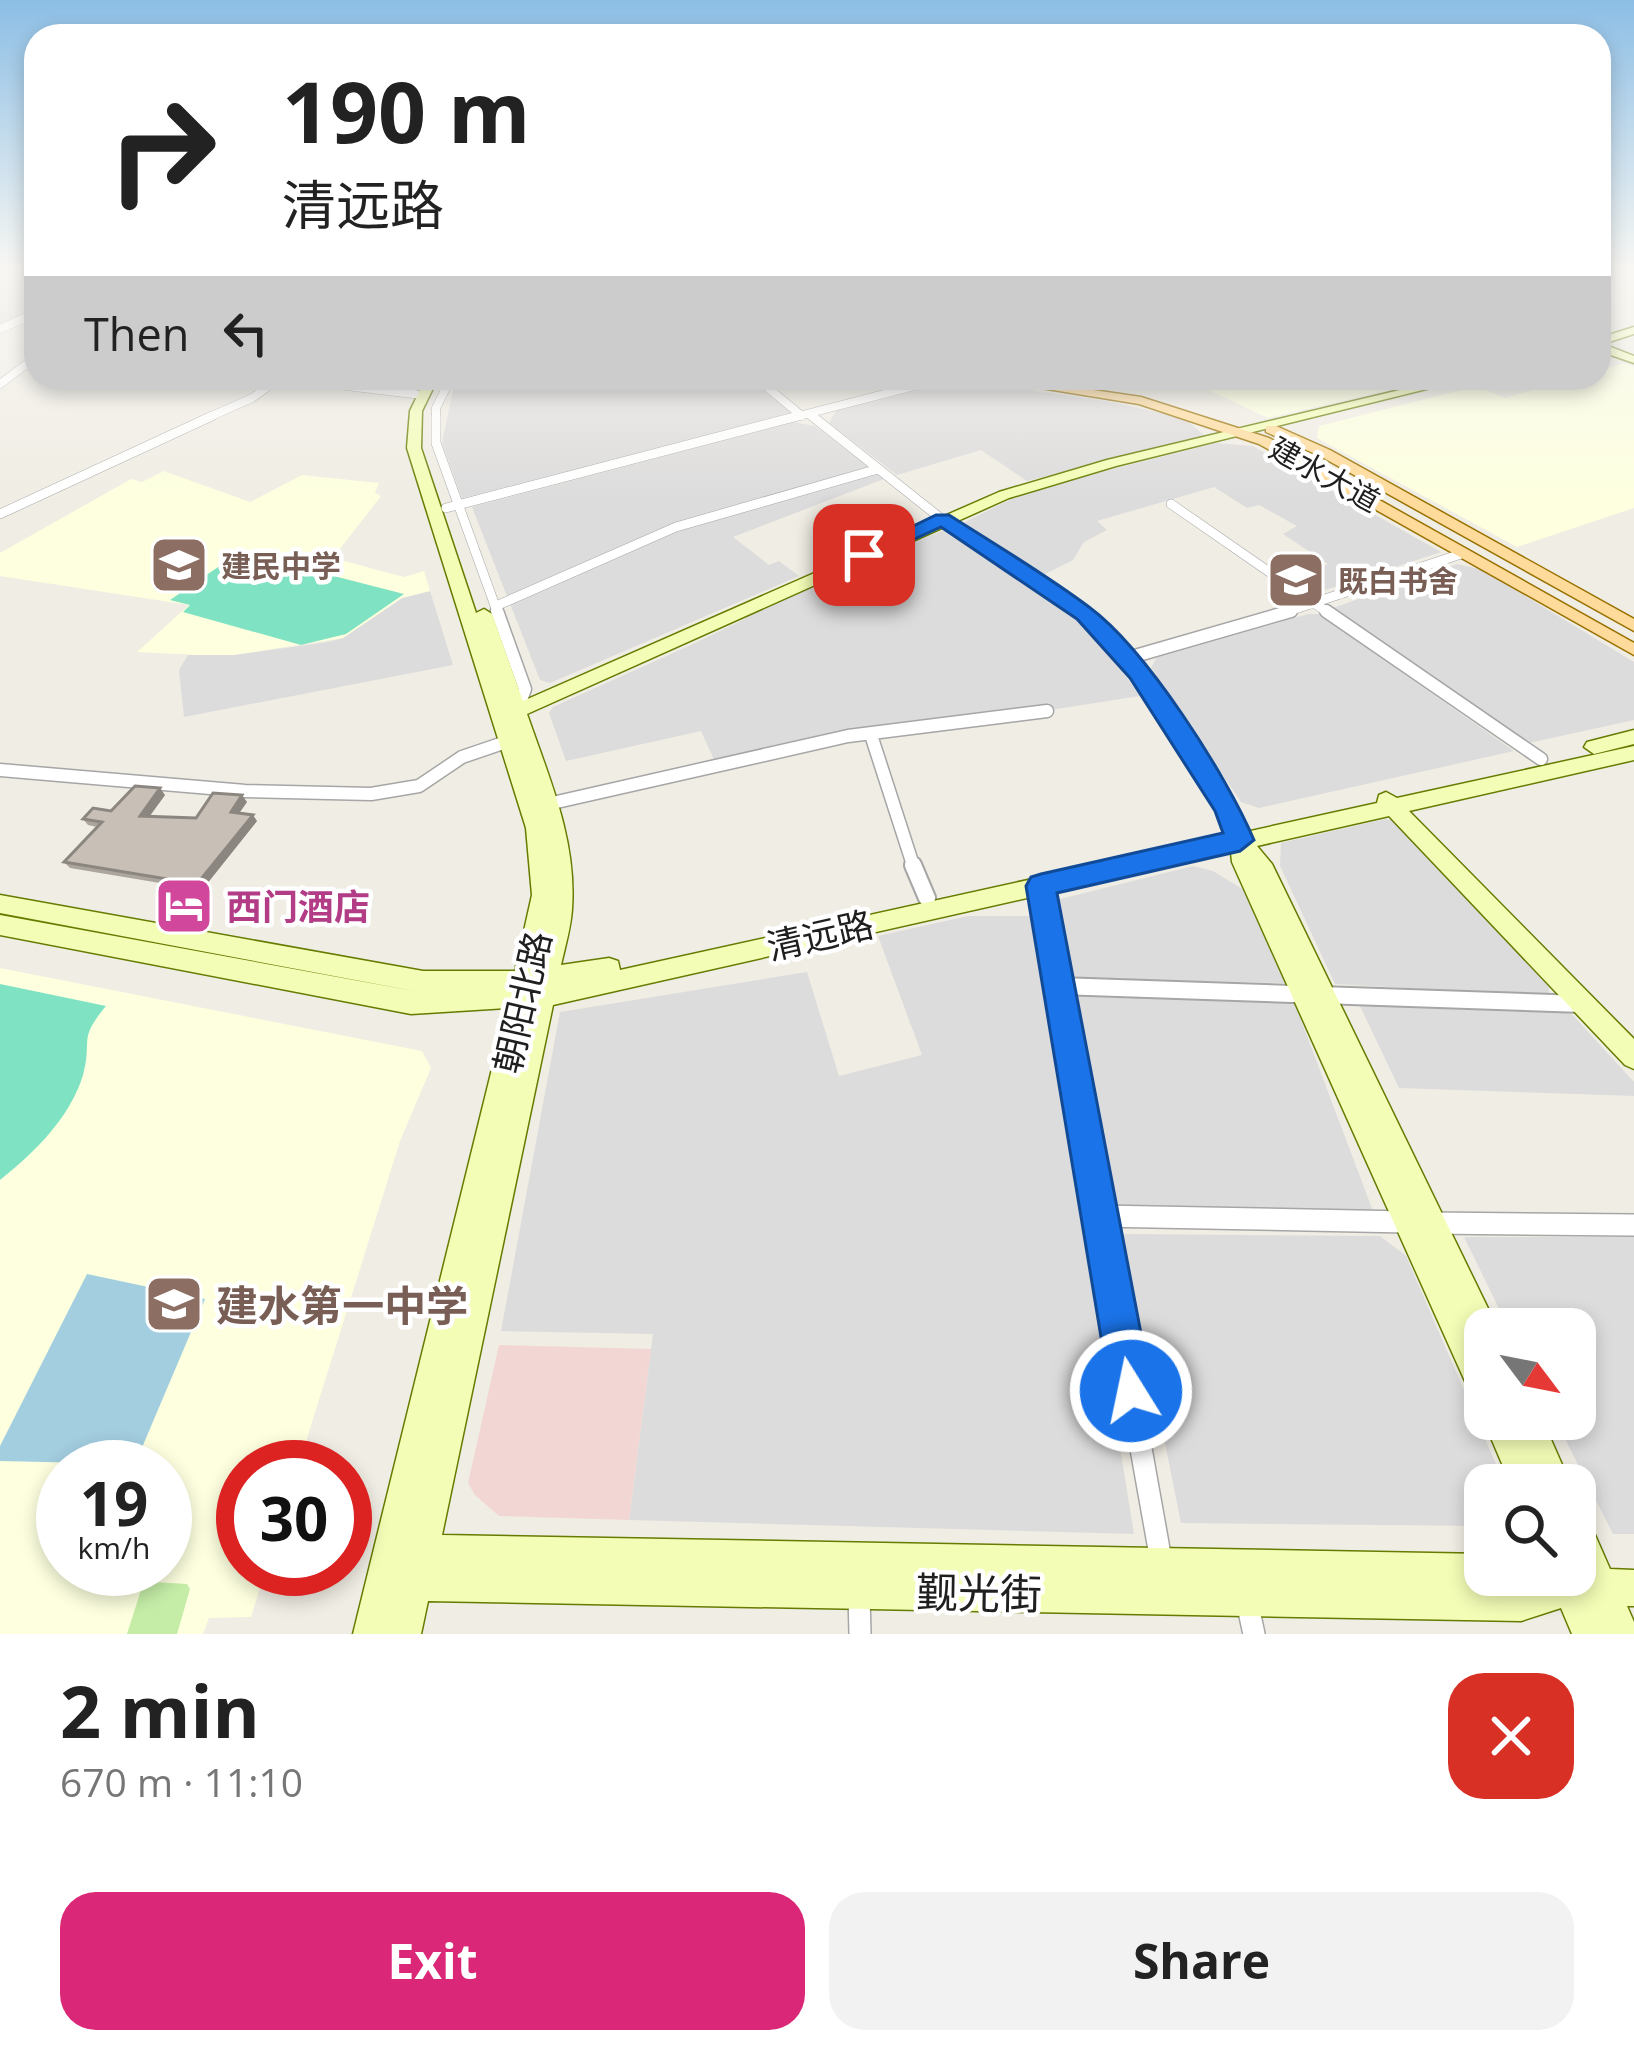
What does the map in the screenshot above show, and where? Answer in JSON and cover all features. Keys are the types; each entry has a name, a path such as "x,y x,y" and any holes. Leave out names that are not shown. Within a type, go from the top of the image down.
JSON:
{"main road":[{"name":"朝阳北路","path":"432,390 414,421 414,448 543,860 535,989"},
{"name":"朝阳北路","path":"402,1634 403,1568 535,989 562,892 561,856 548,804 424,429 434,390"},
{"name":"建水大道","path":"1067,390 1141,401 1243,432 1304,460 1634,650"},
{"name":"建水大道","path":"1138,390 1266,427 1324,453 1634,626"},
{"path":"517,711 943,519 1084,470 1416,390"},
{"name":"清远路","path":"1386,800 1541,758 1634,749"},
{"name":"清远路","path":"0,904 423,982 535,989 927,898 1634,749"},
{"path":"1386,800 1634,1057"},
{"path":"1237,834 1243,862 1313,993 1420,1223 1464,1334"},
{"name":"清远路","path":"0,926 411,1003 535,989 1041,886 1237,834"},
{"path":"1420,1223 1469,1308"},
{"name":"朝阳北路","path":"372,1634 403,1568"},
{"name":"觐光街","path":"403,1568 1165,1581 1246,1597 1521,1602 1546,1596"},
{"name":"觐光街","path":"403,1568 859,1590 1464,1573"},
{"path":"1596,1590 1620,1634"},
{"path":"1591,1634 1593,1596"}],"street":[{"path":"0,514 263,390"},
{"path":"772,390 943,519 1085,614 1128,658 1237,834"},
{"path":"517,711 524,689 496,606 453,506 901,390"},
{"path":"496,606 676,527 878,469"},
{"path":"1171,504 1541,758"},
{"path":"1128,658 1313,604 1464,553"},
{"path":"548,804 848,736 1047,711"},
{"path":"872,735 906,848 927,898"},
{"path":"0,770 202,789 371,794 419,786 461,757 509,740"},
{"path":"1041,886 1165,1581"},
{"path":"1059,986 1582,1004"},
{"path":"1100,1216 1634,1225"},
{"path":"859,1590 860,1634"},
{"path":"1246,1597 1254,1634"}],"shaded area":[{"path":"1624,363 1634,367 1634,508 1517,547 1317,438 1319,426 1461,390 1486,390 1505,398 1532,390 1611,390 1611,367"},
{"path":"453,390 776,390 805,413 462,498 442,443"},
{"path":"919,390 1028,390 1184,418 1205,436 1027,481 981,450 897,475 829,423 836,411"},
{"path":"1208,390 1389,390 1268,418"},
{"path":"793,422 815,426 884,479 733,537 769,565 779,561 799,576 550,683 540,680 472,507"},
{"path":"1216,443 1253,446 1441,552 1316,593 1294,577 1328,564 1283,534 1297,526 1259,505 1247,508 1214,487 1097,521 1107,530 1084,542 1073,560 1043,575 959,525 1011,499 1065,481"},
{"name":"建民中学","path":"164,471 250,502 302,475 379,483 375,493 381,496 333,558 404,577 424,571 430,591 402,598 343,638 234,655 197,655 137,652 189,605 0,576 0,553 131,479 142,482"},
{"path":"944,530 1088,625 1140,696 715,762 701,731 566,761 549,713 553,707 693,644 745,619 743,616"},
{"path":"1457,564 1481,569 1634,662 1634,720 1529,743 1333,608"},
{"path":"430,591 453,665 184,717 179,670 188,655 234,655 328,642 343,638 402,598"},
{"path":"1319,614 1514,751 1259,808 1241,802 1151,668 1156,658"},
{"path":"1385,819 1399,821 1549,983 1549,996 1335,984 1280,866 1281,843"},
{"path":"1193,866 1213,871 1244,890 1286,983 1064,979 1052,901"},
{"path":"968,916 1034,916 1134,1534 629,1520 653,1334 501,1331 560,1012 807,972 839,1076 922,1055 878,936"},
{"name":"建水第一中学","path":"0,968 422,1051 431,1068 400,1141 306,1440 216,1440 216,1596 258,1596 251,1617 209,1618 203,1634 0,1634"},
{"path":"1072,993 1293,999 1373,1211 1108,1205"},
{"path":"1359,1004 1570,1012 1634,1082 1634,1096 1399,1088"},
{"path":"1123,1234 1380,1236 1406,1256 1464,1390 1464,1440 1486,1440 1496,1464 1464,1464 1464,1526 1181,1523"},
{"path":"1464,1237 1634,1237 1634,1534 1613,1534 1596,1500 1596,1464 1578,1464 1566,1440 1596,1440 1596,1308 1499,1308"},
{"path":"499,1345 651,1349 629,1520 499,1516 475,1495 468,1483"}],"green space":[{"path":"240,552 404,594 346,634 301,645 183,612 190,605 170,600"},
{"path":"0,984 106,1006 89,1033 83,1075 69,1106 38,1146 0,1180"},
{"path":"139,1596 188,1596 177,1634 127,1634"}],"water":[{"path":"87,1274 205,1299 145,1440 36,1440 36,1462 0,1461 0,1446"}],"building":[{"path":"135,786 160,788 140,816 196,818 213,793 242,795 231,812 253,815 197,884 64,862 102,822 83,819 93,808 111,811"}],"place":[{"name":"建民中学","path":"179,565"},
{"name":"既白书舍","path":"1296,580"},
{"name":"西门酒店","path":"184,906"},
{"name":"建水第一中学","path":"174,1304"}],"route":[{"path":"864,555 943,519 1085,614 1139,673 1227,809 1240,840 1041,886 1131,1391"}]}
